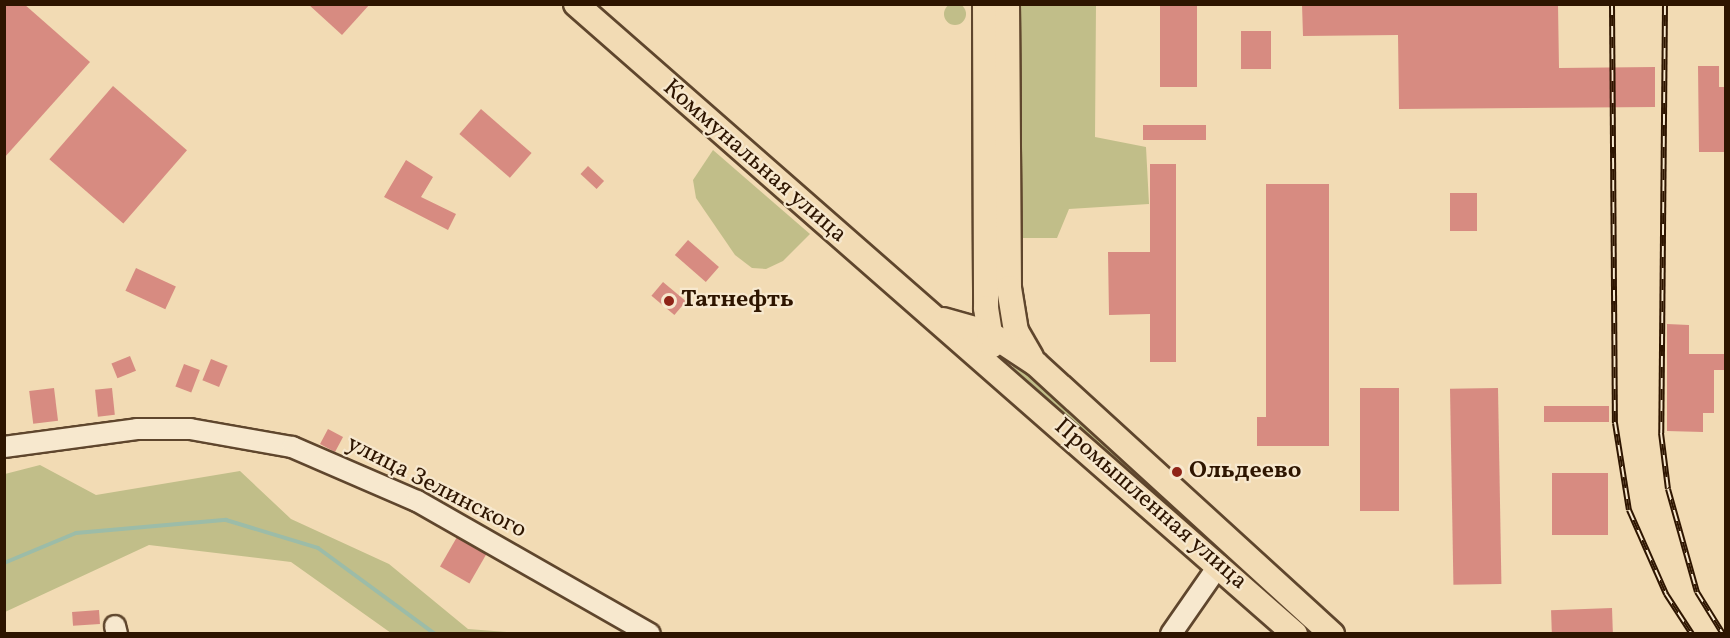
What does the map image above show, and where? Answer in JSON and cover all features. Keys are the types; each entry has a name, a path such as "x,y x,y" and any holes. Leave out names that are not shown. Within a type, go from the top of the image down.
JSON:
{"main road":[{"name":"Коммунальная улица","path":"576,4 934,318"},
{"name":"Промышленная улица","path":"985,4 986,273 989,333 1005,376"},
{"name":"Промышленная улица","path":"1007,4 1012,317 1036,364"},
{"name":"Промышленная улица","path":"934,318 970,311 986,273"},
{"path":"989,333 1003,330 1012,317"},
{"name":"Промышленная улица","path":"934,318 989,333 1036,364 1332,633"},
{"name":"Промышленная улица","path":"934,318 1005,376 1295,633"},
{"path":"1219,566 1236,547"}],"street":[{"name":"улица Зелинского","path":"4,447 137,429 190,429 292,447 417,501 650,633"},
{"path":"1171,633 1219,566"}],"shaded area":[{"path":"955,3 963,6 966,14 963,22 955,25 947,22 944,14 947,6"},
{"path":"1018,5 1096,5 1095,137 1146,147 1149,204 1069,209 1057,238 1018,238"},
{"path":"713,150 810,234 783,261 766,269 752,268 735,255 696,198 693,180"},
{"path":"1018,361 1214,538 1209,544 1013,367"},
{"path":"40,465 96,495 240,471 291,519 389,564 468,629 518,633 391,633 291,562 149,545 5,612 5,474"}],"building":[{"path":"4,4 24,4 90,62 4,158"},
{"path":"308,4 370,4 342,35"},
{"path":"1160,4 1197,4 1197,87 1160,87"},
{"path":"1302,4 1558,4 1559,68 1655,67 1655,107 1399,109 1398,35 1303,36"},
{"path":"1241,31 1271,31 1271,69 1241,69"},
{"path":"1698,66 1719,66 1719,87 1725,87 1725,152 1699,152"},
{"path":"113,86 187,150 123,224 49,159"},
{"path":"481,109 532,153 510,178 459,134"},
{"path":"1143,125 1206,125 1206,140 1143,140"},
{"path":"406,160 433,177 421,197 456,214 448,230 384,197"},
{"path":"1150,164 1176,164 1176,362 1150,362 1150,314 1109,315 1108,252 1150,252"},
{"path":"588,166 604,181 597,189 580,174"},
{"path":"1266,184 1329,184 1329,446 1257,446 1257,417 1266,417"},
{"path":"1450,193 1477,193 1477,231 1450,231"},
{"path":"688,240 719,267 706,282 675,255"},
{"path":"136,268 176,287 165,309 125,291"},
{"path":"663,282 686,301 674,315 651,296"},
{"path":"1667,324 1689,325 1689,354 1725,354 1725,370 1714,370 1714,413 1703,413 1703,432 1667,431"},
{"path":"130,356 136,371 117,378 111,363"},
{"path":"211,359 228,366 219,387 202,380"},
{"path":"184,364 200,370 191,392 175,386"},
{"path":"54,388 58,421 33,424 29,391"},
{"path":"112,388 115,415 98,417 95,390"},
{"path":"1360,388 1399,388 1399,511 1360,511"},
{"path":"1498,388 1501,584 1453,585 1450,389"},
{"path":"1544,406 1609,406 1609,422 1544,422"},
{"path":"328,429 343,437 335,452 320,444"},
{"path":"1552,473 1608,473 1608,535 1552,535"},
{"path":"457,537 486,554 469,583 440,566"},
{"path":"1612,608 1613,633 1552,634 1551,610"},
{"path":"99,610 100,624 73,626 72,612"}],"waterway":[{"path":"4,563 76,533 226,520 318,548 435,634"}],"railway":[{"path":"1612,4 1615,423 1629,510 1666,594 1692,634"},
{"path":"1665,4 1661,433 1668,489 1697,592 1723,634"}],"place":[{"name":"Татнефть","path":"669,301"},
{"name":"Ольдеево","path":"1177,472"}]}
